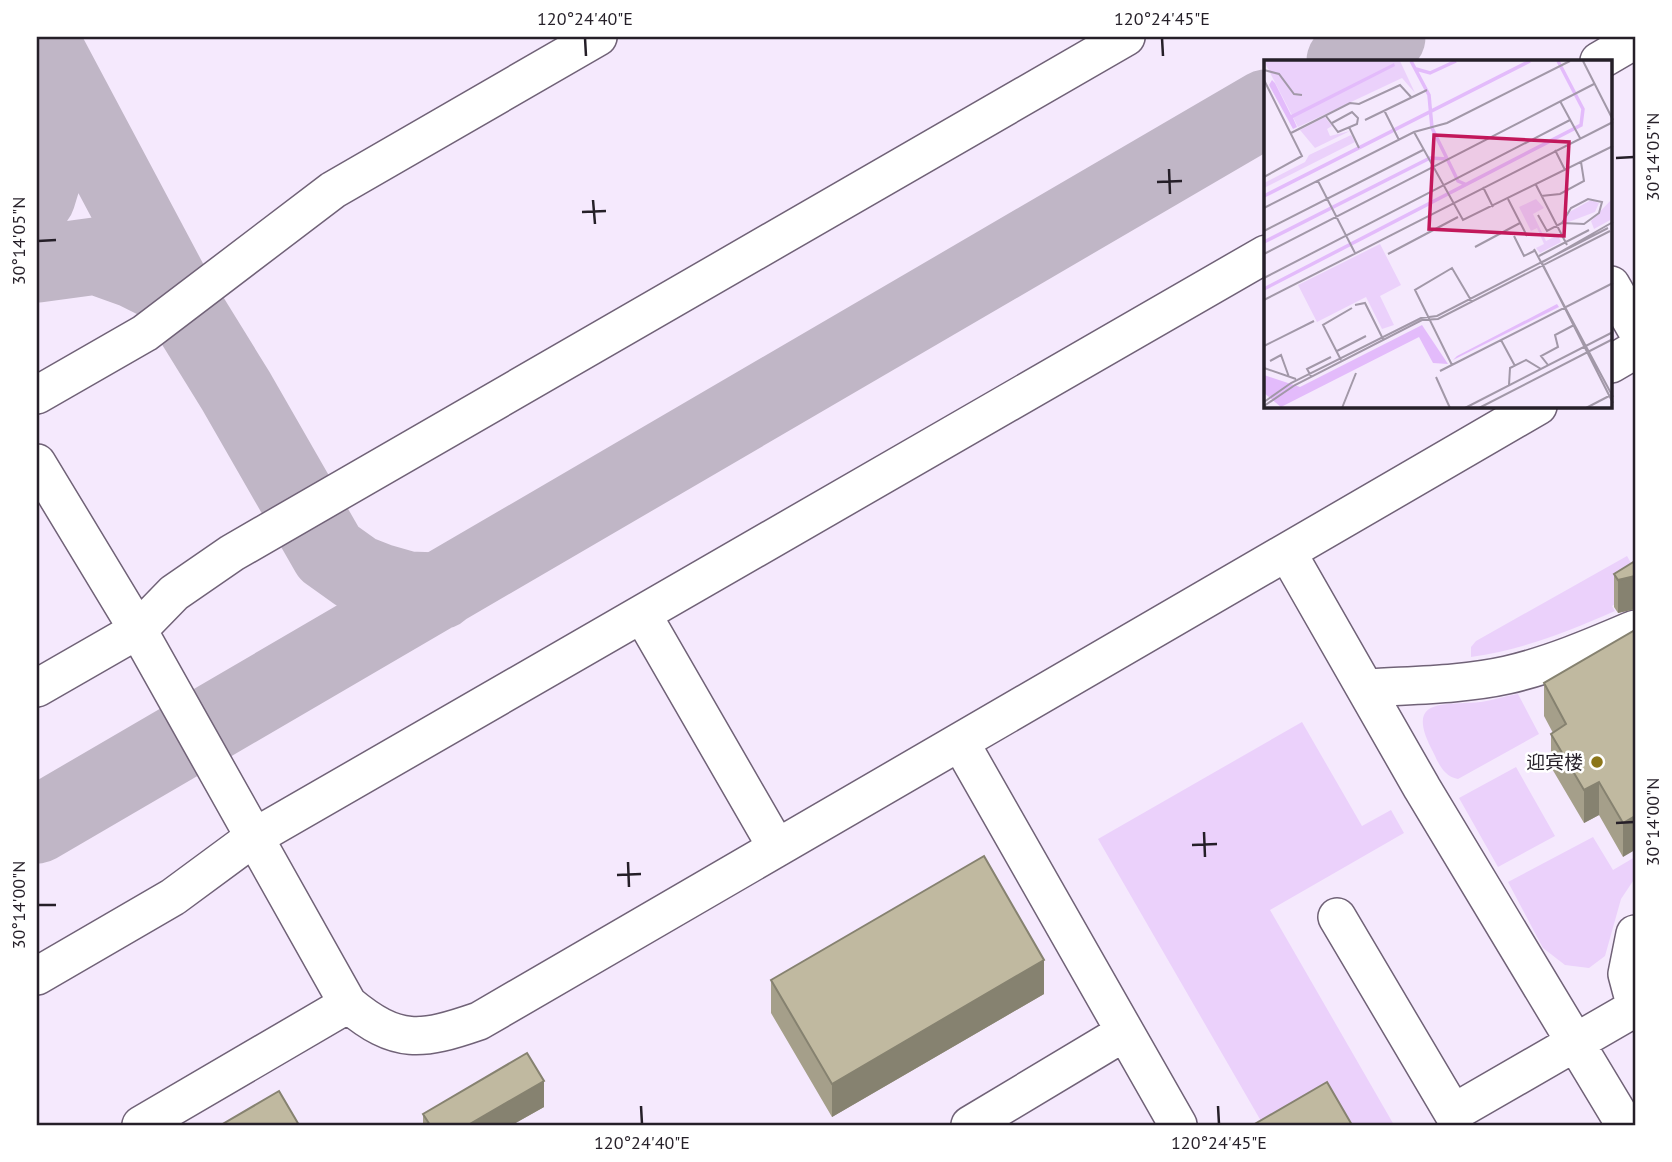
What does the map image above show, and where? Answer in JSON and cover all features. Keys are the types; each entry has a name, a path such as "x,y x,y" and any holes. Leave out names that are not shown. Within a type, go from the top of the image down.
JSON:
{"lane":[{"path":"37,395 145,333 333,190 598,37"},
{"path":"37,688 138,629 174,593 232,553 1126,37"},
{"path":"1601,60 1635,40"},
{"path":"37,976 173,897 253,838 1264,255"},
{"path":"1612,287 1635,327"},
{"path":"1612,363 1635,350"},
{"path":"37,463 138,629 348,1004 373,1025 408,1037 444,1033 479,1021 1535,408"},
{"path":"1287,552 1422,788 1625,1125"},
{"path":"642,614 777,848"},
{"path":"1367,688 1438,684 1508,674 1595,646 1635,629"},
{"path":"960,742 1178,1125"},
{"path":"1337,917 1453,1113 1635,1006 1627,974 1635,934"},
{"path":"141,1125 348,1004"},
{"path":"970,1125 1125,1032"}],"shaded area":[{"path":"1627,556 1635,570 1635,592 1612,606 1615,611 1544,639 1471,657 1471,647 1476,641"},
{"path":"1518,694 1539,734 1458,779 1448,775 1438,763 1424,731 1423,719 1426,712 1443,705 1481,702"},
{"path":"1302,722 1362,826 1391,810 1404,833 1270,910 1394,1125 1261,1121 1098,839"},
{"path":"1516,767 1555,836 1498,867 1459,798"},
{"path":"1593,837 1613,870 1635,857 1635,878 1621,899 1605,956 1589,968 1565,965 1543,948 1508,882"}],"building":[{"path":"1635,561 1635,576 1618,580 1614,574"},
{"name":"迎宾楼","path":"1635,630 1635,816 1623,823 1599,782 1584,790 1551,734 1566,724 1544,683"},
{"path":"984,856 1044,960 832,1084 771,980"},
{"path":"527,1053 544,1081 468,1125 430,1125 423,1114"},
{"path":"1327,1082 1352,1125 1253,1125"},
{"path":"279,1091 299,1125 221,1125"}],"taxiway":[{"path":"39,37 173,289 236,391 329,553 357,573 380,582 408,590 440,591"},
{"path":"1347,60 1387,37"},
{"path":"37,197 57,117 48,60"},
{"path":"37,825 1264,109"},
{"path":"37,264 96,256 135,270 173,289"}],"place":[{"name":"迎宾楼","path":"1597,762"}]}
